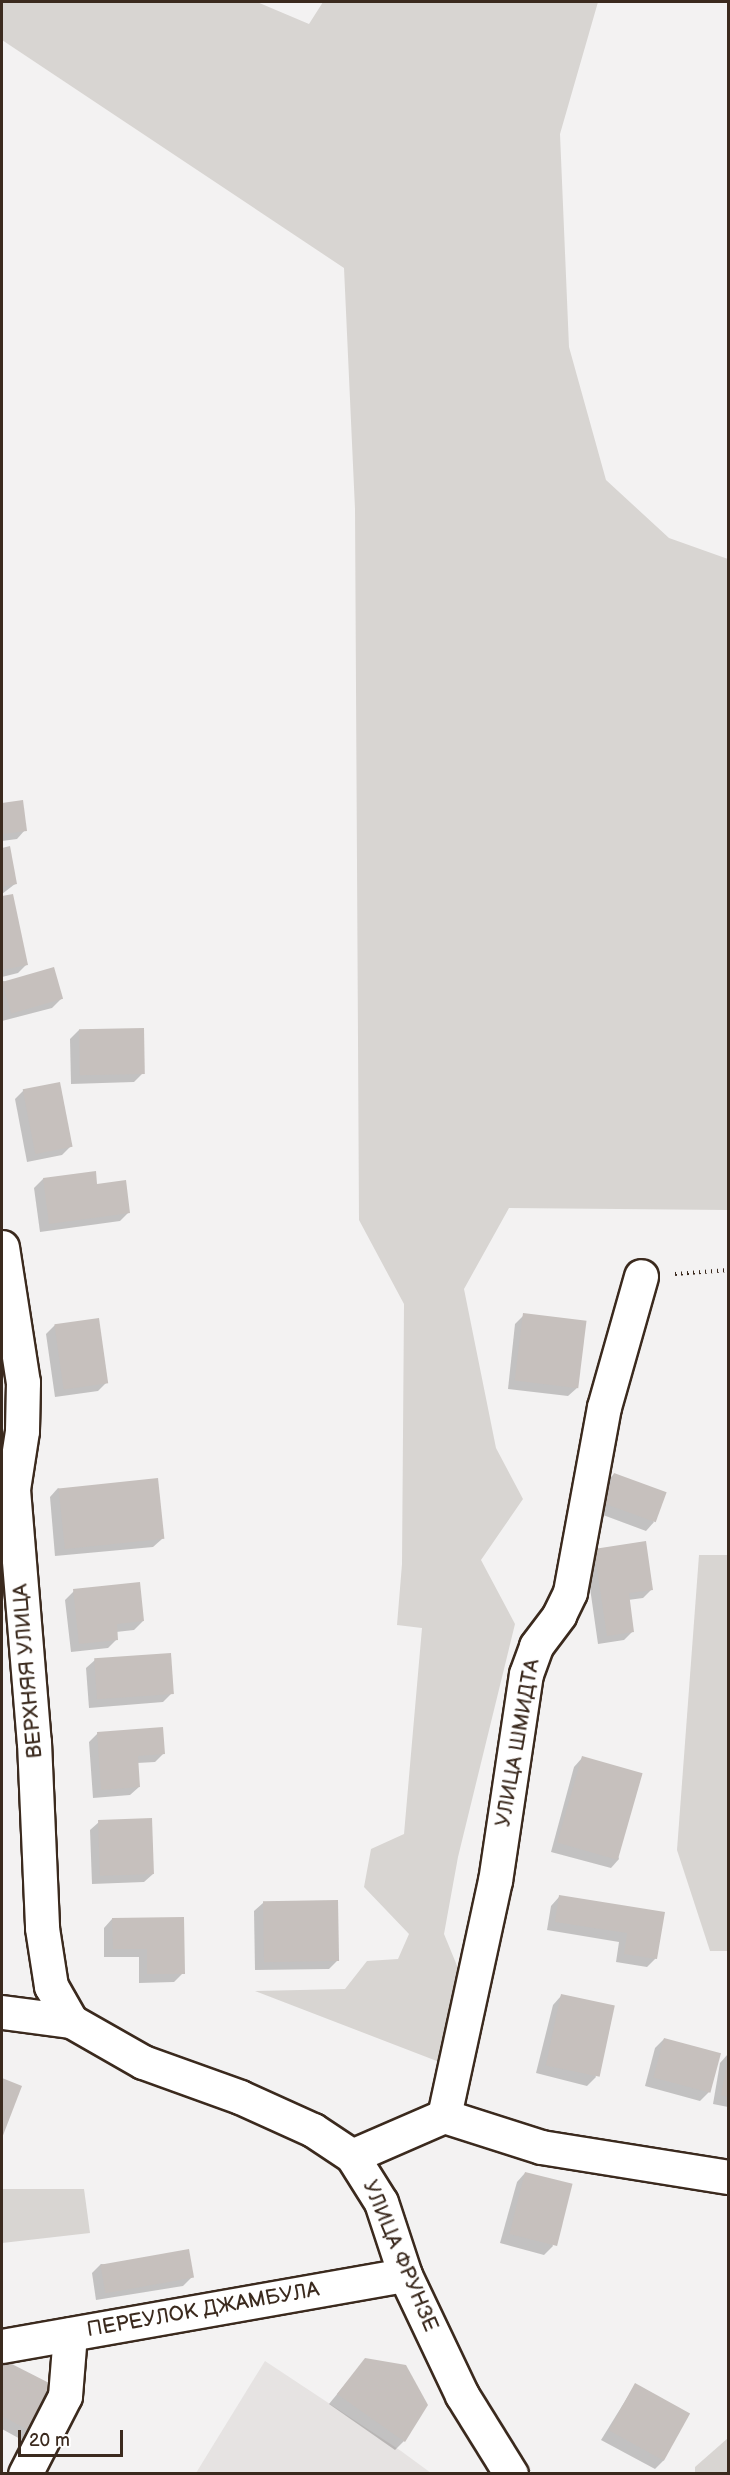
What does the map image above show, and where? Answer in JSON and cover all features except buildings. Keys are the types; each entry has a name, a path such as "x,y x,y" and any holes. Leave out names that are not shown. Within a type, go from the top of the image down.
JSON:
{"street":[{"name":"ВЕРХНЯЯ УЛИЦА","path":"2,1247 23,1382 22,1431 13,1489 34,1754 42,1928 51,1986 71,2021"},
{"name":"УЛИЦА ШМИДТА","path":"444,2116 495,1881 526,1674 536,1646 559,1616 570,1592 604,1407 641,1276"},
{"path":"2,2012 71,2021"},
{"name":"УЛИЦА ФРУНЗЕ","path":"71,2021 143,2062 240,2097 313,2130 352,2156 381,2202 405,2275 462,2395 511,2474"},
{"path":"352,2156 444,2116 541,2147 729,2177"},
{"name":"ПЕРЕУЛОК ДЖАМБУЛА","path":"2,2346 405,2275"},
{"path":"25,2474 65,2396 70,2334"}],"path":[{"path":"641,1276 729,1270"}],"shaded area":[{"path":"2,2 257,2 309,24 323,2 598,2 560,134 569,347 606,480 669,538 728,559 728,1210 509,1208 464,1289 496,1448 523,1499 481,1560 515,1624 458,1857 444,1934 460,1973 442,2063 255,1991 345,1989 367,1961 398,1959 409,1934 364,1887 371,1849 404,1834 422,1628 397,1625 402,1564 404,1304 359,1220 355,509 344,268 2,40"},
{"path":"699,1555 728,1555 728,1951 710,1951 677,1850"},
{"path":"2,2189 84,2189 90,2233 2,2243"},
{"path":"265,2361 401,2451 431,2473 196,2473"},
{"path":"728,2438 728,2473 695,2473 695,2467"}]}
